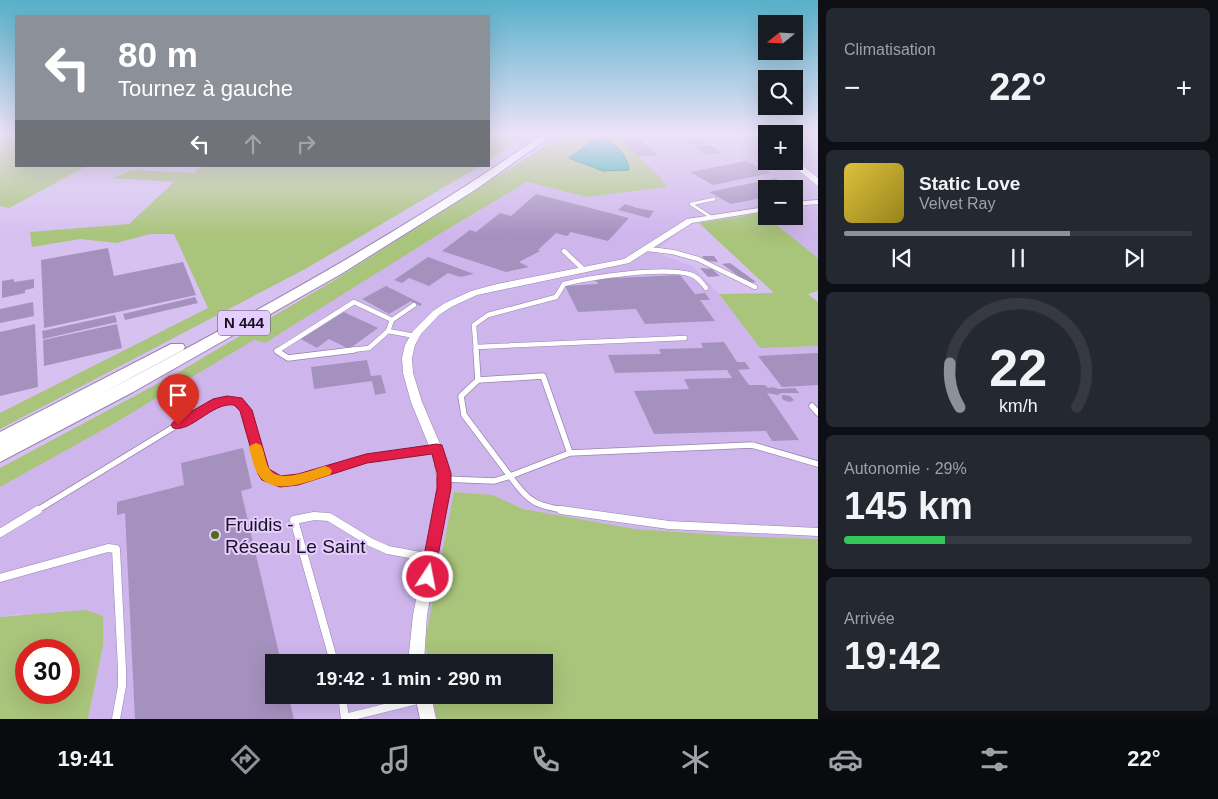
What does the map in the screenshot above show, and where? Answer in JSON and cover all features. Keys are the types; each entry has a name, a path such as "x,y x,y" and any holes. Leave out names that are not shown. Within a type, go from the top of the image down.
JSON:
{"highway":[{"name":"N 444","path":"0,440 310,275 492,168"},
{"name":"N 444","path":"0,455 322,279 440,207 499,168"}],"main road":[{"path":"802,170 818,183"}],"street":[{"path":"803,203 816,201"},
{"path":"417,654 418,632 444,479 437,448 413,394 407,371 407,356 411,342 422,325 438,311 476,292 626,260 690,221 758,210"},
{"path":"425,704 428,719"}],"lane":[{"path":"711,217 691,204 714,199"},
{"path":"648,248 670,251 712,264 740,281 755,287"},
{"path":"564,251 584,270"},
{"path":"478,380 474,325 488,315 556,297 564,284 595,277 680,272 695,276 706,288"},
{"path":"392,320 354,302 277,351 288,358 369,348 388,331 392,320 414,305"},
{"path":"388,331 415,336"},
{"path":"476,347 685,338"},
{"path":"570,453 543,376 478,380 461,396 464,415 530,500 541,505 606,518 739,530 818,532"},
{"path":"0,533 210,406 223,400 238,401 242,404 246,410 263,471 266,476 280,482 298,479 366,458 437,448"},
{"path":"812,406 818,413"},
{"path":"444,479 494,481 570,453 752,445 818,464"},
{"path":"332,654 294,520 314,516 329,517 370,542 388,550 431,558"},
{"path":"0,578 108,548 116,549 122,669 122,686 116,719"},
{"path":"343,704 345,719 396,704"}],"shaded area":[{"path":"0,168 84,168 9,208 0,206"},
{"path":"200,168 477,168 307,268 0,429 0,413 208,308 174,234 150,234 116,243 80,239 32,247 30,232 129,224 174,182 112,178 133,170 194,173"},
{"path":"512,168 651,168 667,187 587,197 527,182 441,233 265,343 254,340 108,427 0,487 0,468 172,376 333,281"},
{"path":"594,168 629,168 629,170 603,171"},
{"path":"649,168 758,168 758,170 803,170 803,168 818,168 818,258 777,225 803,225 803,180 758,180 758,214 690,224 654,252 692,266 719,294 760,348 818,346 818,539 735,536 635,529 523,509 493,495 454,492 425,641 427,654 265,654 265,704 434,704 437,719 88,719 103,646 20,614 0,617 0,487 108,427 254,340 265,343 441,233 527,182 587,197 667,186"},
{"path":"758,214 758,225 777,225 818,258 818,291 808,294 818,302 818,346 760,348 719,294 774,293 699,223"},
{"path":"454,492 493,495 523,509 635,529 735,536 818,539 818,719 437,719 434,704 553,704 553,654 427,654 425,641"},
{"path":"86,610 103,616 103,646 88,719 0,719 0,617"}],"building":[{"path":"713,168 758,168 758,170 765,170 771,173 713,185 690,172"},
{"path":"758,182 758,199 731,204 709,192"},
{"path":"536,194 629,218 608,241 571,232 567,236 556,233 538,250 540,251 519,262 529,267 506,272 442,251 470,230 476,232 500,213 511,216"},
{"path":"625,204 654,211 649,218 618,210"},
{"path":"108,248 114,276 183,262 196,295 44,328 41,260"},
{"path":"702,256 714,256 718,262 706,261"},
{"path":"428,257 474,274 460,277 448,273 429,286 409,278 402,283 394,280"},
{"path":"730,263 756,282 748,283 722,264"},
{"path":"700,268 712,269 720,276 708,277"},
{"path":"680,275 695,294 705,293 710,300 700,300 715,321 645,324 636,309 578,312 565,286 598,284 595,279"},
{"path":"14,279 14,282 34,279 34,288 25,290 25,293 2,298 2,281"},
{"path":"386,286 422,304 420,306 411,301 389,314 362,299"},
{"path":"195,297 198,303 125,320 123,314"},
{"path":"33,302 34,316 0,323 0,309"},
{"path":"344,312 378,328 349,349 329,339 317,348 301,339"},
{"path":"115,315 117,322 43,339 42,331"},
{"path":"35,324 38,387 0,396 0,332"},
{"path":"117,324 122,348 44,366 43,340"},
{"path":"724,342 737,362 745,362 750,369 738,370 749,385 765,385 768,388 779,389 795,388 799,393 781,393 778,395 767,393 799,440 772,441 766,431 654,434 634,391 689,389 684,379 732,378 727,370 615,373 608,355 661,354 659,349 703,348 701,343"},
{"path":"818,353 818,385 782,387 758,356"},
{"path":"367,360 371,376 381,375 386,393 375,395 372,381 314,389 311,367"},
{"path":"782,395 790,396 794,400 786,401 782,399"},
{"path":"243,448 252,488 241,491 279,654 265,654 265,704 290,704 294,719 135,719 125,513 117,515 117,502 184,485 181,463"}],"slow traffic":[{"path":"256,448 266,476 280,482 287,482 325,471"}],"place":[{"name":"Fruidis - Réseau Le Saint","path":"215,535"}],"route":[{"path":"178,425 217,402 223,400 238,401 246,410 263,471 266,476 280,482 298,479 366,458 437,448 444,473 444,488 428,577"}]}
